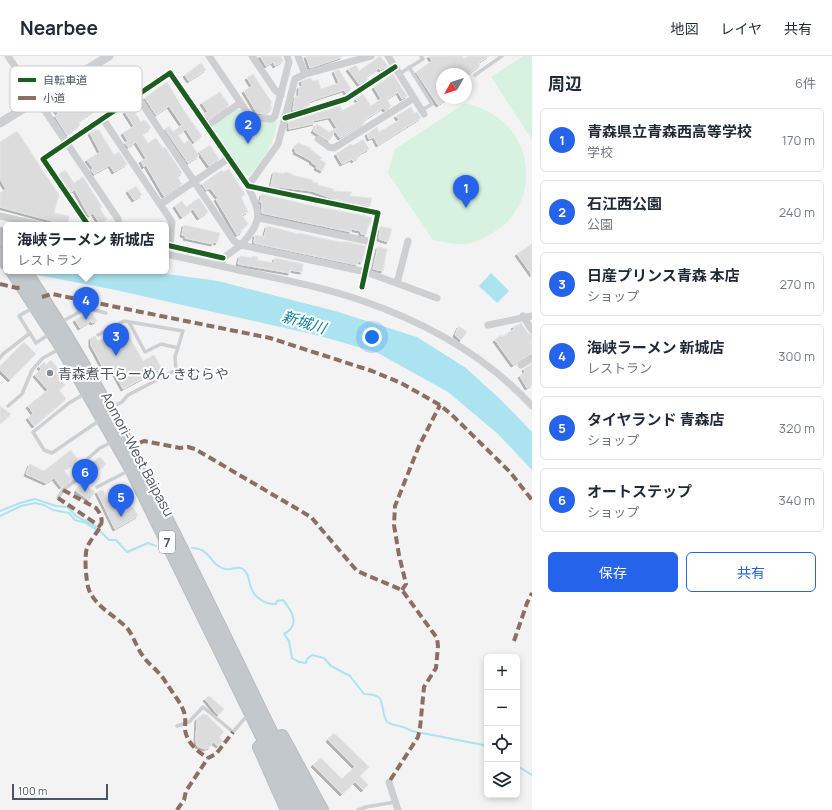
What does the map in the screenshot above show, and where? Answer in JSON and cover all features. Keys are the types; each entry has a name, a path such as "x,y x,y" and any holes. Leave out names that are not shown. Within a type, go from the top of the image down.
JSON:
{"highway":[{"name":"Aomori-West Baipasu","path":"14,274 35,306 55,328 62,348 88,392 139,464 310,810"},
{"name":"Aomori-West Baipasu","path":"27,274 35,286 55,328 105,414 115,440 131,469 298,810"},
{"path":"202,614 230,683 287,810"},
{"path":"222,632 256,688 322,810"}],"street":[{"path":"93,66 109,56"},
{"path":"209,56 251,118 272,119 275,116 289,62 287,56"},
{"path":"252,56 275,90 281,95"},
{"path":"298,56 305,74"},
{"path":"248,186 251,179 275,150 295,79 305,74 371,56"},
{"path":"388,56 423,112"},
{"path":"10,57 16,66"},
{"path":"285,118 346,99 397,70"},
{"path":"142,93 170,73 248,186 257,206 259,218 252,232 240,245 223,258 221,266"},
{"path":"318,139 329,147 334,148 414,98"},
{"path":"142,103 234,241 240,245 366,272 437,298"},
{"path":"207,126 240,103"},
{"path":"0,123 18,112"},
{"path":"45,112 118,219 118,222"},
{"path":"86,222 43,159 113,112"},
{"path":"103,119 172,222 169,240"},
{"path":"161,204 229,158"},
{"path":"248,186 378,213 362,287"},
{"path":"0,216 27,222"},
{"path":"259,218 372,242"},
{"path":"397,283 408,241"},
{"path":"169,246 223,258"},
{"path":"169,255 362,300 413,320 446,337 480,359 532,406"},
{"path":"523,316 532,330"},
{"path":"488,325 523,316 532,316"},
{"path":"521,365 532,358"},
{"path":"389,782 398,810"}],"lane":[{"path":"397,70 409,68 423,59 421,56"},
{"path":"475,75 502,56"},
{"path":"409,68 432,104 423,112"},
{"path":"35,306 18,316 36,343 55,328 87,308 106,313"},
{"path":"88,392 69,403 33,432 44,450 52,453 122,402 128,395 176,370 175,357 182,331 124,321 98,335"},
{"path":"129,322 146,352 161,344 178,348"},
{"path":"0,358 3,354 30,334"},
{"path":"8,406 22,394 32,370 43,358 62,348"},
{"path":"58,498 63,490 80,477 77,468 100,448 115,440"},
{"path":"97,487 131,469"},
{"path":"177,726 189,722 203,707 233,732 246,718"},
{"path":"358,810 395,802"}],"green space":[{"path":"523,56 532,56 532,140 491,77"},
{"path":"463,104 480,108 493,114 504,123 513,133 520,145 526,173 523,196 510,219 500,228 481,240 466,244 458,244 433,240 388,173 395,149"},
{"path":"236,109 242,110 249,121 277,122 273,139 268,151 249,176 244,175 213,129 214,124"}],"water":[{"path":"491,273 509,291 497,303 479,286"},
{"name":"新城川","path":"33,274 167,274 218,281 335,311 417,337 466,368 501,400 532,432 532,470 498,434 448,392 376,352 316,335 111,289"}],"building":[{"path":"260,56 281,56 283,61 275,66 273,62 266,66"},
{"path":"306,56 342,56 342,57 310,68"},
{"path":"380,56 388,66 380,70 379,68 366,77 368,79 359,84 348,69 356,65 359,71"},
{"path":"429,56 462,56 464,59 469,56 489,56 478,63 480,66 472,71 472,68 436,68 436,102 416,72 432,61"},
{"path":"201,63 206,70 189,81 185,75"},
{"path":"339,70 351,89 346,93 344,90 316,99 309,102 310,105 293,110 295,97 299,96 299,87 303,86 301,81 311,78 312,81 318,80 321,89 339,83 334,71"},
{"path":"253,74 272,103 270,104 272,109 264,114 257,113 244,91 252,86 247,78"},
{"path":"393,74 407,96 402,99 398,92 387,99 391,106 385,110 383,108 363,121 364,123 340,138 335,131 329,141 313,131 317,124 329,132 337,128 330,117 312,121 315,123 289,129 289,122 340,106 342,111 358,102 356,99 363,94 371,106 381,99 374,87"},
{"path":"167,82 185,112 202,136 194,142 186,129 178,135 184,144 189,140 199,156 188,163 165,129 169,126 173,132 182,125 169,106 156,115 145,98"},
{"path":"220,92 229,105 208,119 204,114 208,112 202,103"},
{"path":"411,107 414,113 417,112 421,118 378,145 374,137 369,139 367,134 377,127 379,132 388,127 399,120 396,116"},
{"path":"57,112 93,112 78,122 80,125 67,135 55,116 58,114"},
{"path":"125,112 135,112 141,122 143,120 147,122 151,128 142,134 148,143 156,138 163,148 165,147 182,173 177,176 182,184 164,196 146,165 144,167 141,161 146,158 136,142 128,147 125,143 128,141 123,133 134,126"},
{"path":"96,129 97,131 99,130 114,155 119,152 127,164 114,172 110,165 94,174 91,170 93,168 87,160 100,152 90,133"},
{"path":"17,131 59,195 54,213 69,216 68,222 56,222 0,207 0,193 6,189 0,179 0,142"},
{"path":"363,139 369,149 358,155 359,157 353,161 352,159 342,164 336,154 351,144 353,146"},
{"path":"298,143 311,148 310,149 322,158 320,160 326,163 322,171 316,168 317,166 311,162 312,161 295,152 296,150 294,149"},
{"path":"210,145 219,159 209,166 199,152"},
{"path":"229,169 245,194 241,197 248,212 242,215 248,224 241,230 242,232 237,235 216,199 218,198 210,188 206,190 202,184 222,170 223,172"},
{"path":"65,170 74,183 83,177 102,207 100,209 107,219 103,222 99,222 93,213 89,216 75,190 71,192 59,174"},
{"path":"274,172 284,174 285,172 313,180 312,182 333,189 333,191 352,192 349,196 372,198 370,206 334,199 312,191 271,186"},
{"path":"136,186 142,195 134,200 128,191"},
{"path":"262,194 372,218 370,225 368,225 366,235 361,234 361,231 351,229 351,232 262,213 262,202 260,202"},
{"path":"199,198 208,212 199,218 193,209 182,217 175,206 182,201 186,207"},
{"path":"184,225 220,233 217,243 214,242 213,244 185,238 186,236 182,235"},
{"path":"267,226 298,234 366,246 362,262 358,261 357,265 254,243 255,235 264,237"},
{"path":"380,226 392,229 388,242 379,239"},
{"path":"532,244 532,275 517,254"},
{"path":"378,247 387,249 383,271 373,269"},
{"path":"240,256 252,258 252,256 258,257 257,260 274,263 275,258 303,264 302,272 290,270 290,273 238,264"},
{"path":"89,312 92,313 97,321 92,323 91,321 80,328 75,320"},
{"path":"521,323 528,333 532,335 532,341 530,342 532,345 532,353 513,365 495,340 501,335 502,337 514,329 513,327"},
{"path":"459,326 467,332 461,340 455,335"},
{"path":"125,329 143,361 154,355 162,368 123,389 113,370 106,373 91,345 91,338 95,336 98,341"},
{"path":"24,342 36,354 10,380 0,370 0,366"},
{"path":"51,360 61,372 58,376 65,385 59,390 66,399 34,426 28,418 33,413 28,406 48,390 35,375 41,369 39,367 44,362 46,365"},
{"path":"532,364 532,385 527,388 520,376 525,372 524,369"},
{"path":"0,406 11,414 0,424"},
{"path":"71,450 78,460 64,470 71,480 61,487 54,478 46,483 26,474 30,464 44,471"},
{"path":"100,457 106,464 87,478 81,470"},
{"path":"82,483 95,492 89,500 76,491"},
{"path":"103,490 107,500 113,497 116,503 114,504 119,514 133,507 138,516 115,529 97,492"},
{"path":"209,696 224,709 218,715 205,699"},
{"path":"203,714 207,715 224,732 219,737 223,741 218,746 213,742 210,747 205,749 197,746 197,719"},
{"path":"334,733 369,767 360,776 368,785 363,790 355,782 342,794 313,765 321,758 342,779 355,767 328,740"}],"waterway":[{"path":"0,511 35,499 56,506 67,507 76,516 95,526 97,530"},
{"path":"0,516 21,506 35,503 44,505 53,510 69,513 75,520 86,523 98,531"},
{"path":"101,532 109,540 116,540 127,552 148,543 156,546"},
{"path":"192,548 203,551 220,567 225,569 243,569 247,575 253,592 261,600 272,604 276,604 277,601 283,600 292,613 294,622 289,630 284,634 289,641 292,658 299,662 306,663 307,659 312,655 324,658 331,666 350,676 364,694 377,696 380,699 387,722 416,732"},
{"path":"422,733 484,746"},
{"path":"520,768 532,775"}],"marked path":[{"path":"0,284 17,288 22,287"},
{"path":"42,297 52,294 270,338 372,371 401,383 440,405 452,415 510,472 532,500"},
{"path":"402,590 406,584 394,525 395,506 419,446 440,405"},
{"path":"129,447 144,441 180,448 188,447 195,449 311,517 357,571 402,590 437,638 438,646 436,668 424,687 418,737 389,782"},
{"path":"63,490 96,508 102,520 101,525 89,543 86,552 87,581 92,596 101,606 126,627 131,633 143,656 163,677 184,712 185,730 188,739 200,753 208,758"},
{"path":"58,498 101,527"},
{"path":"514,641 532,593"},
{"path":"177,810 184,800 186,791 208,758 216,754 233,732"}],"cycle path":[{"path":"285,118 346,99 395,67"},
{"path":"142,92 170,73 248,186 378,213 362,287"},
{"path":"86,222 43,159 112,112"},
{"path":"169,246 223,258"}],"place":[{"name":"石江西公園","path":"248,144"},
{"name":"青森県立青森西高等学校","path":"466,208"},
{"name":"海峡ラーメン 新城店","path":"86,320"},
{"name":"日産プリンス青森 本店","path":"116,356"},
{"name":"青森煮干らーめん きむらや","path":"50,373"},
{"name":"オートステップ","path":"85,492"},
{"name":"タイヤランド 青森店","path":"121,517"}]}
